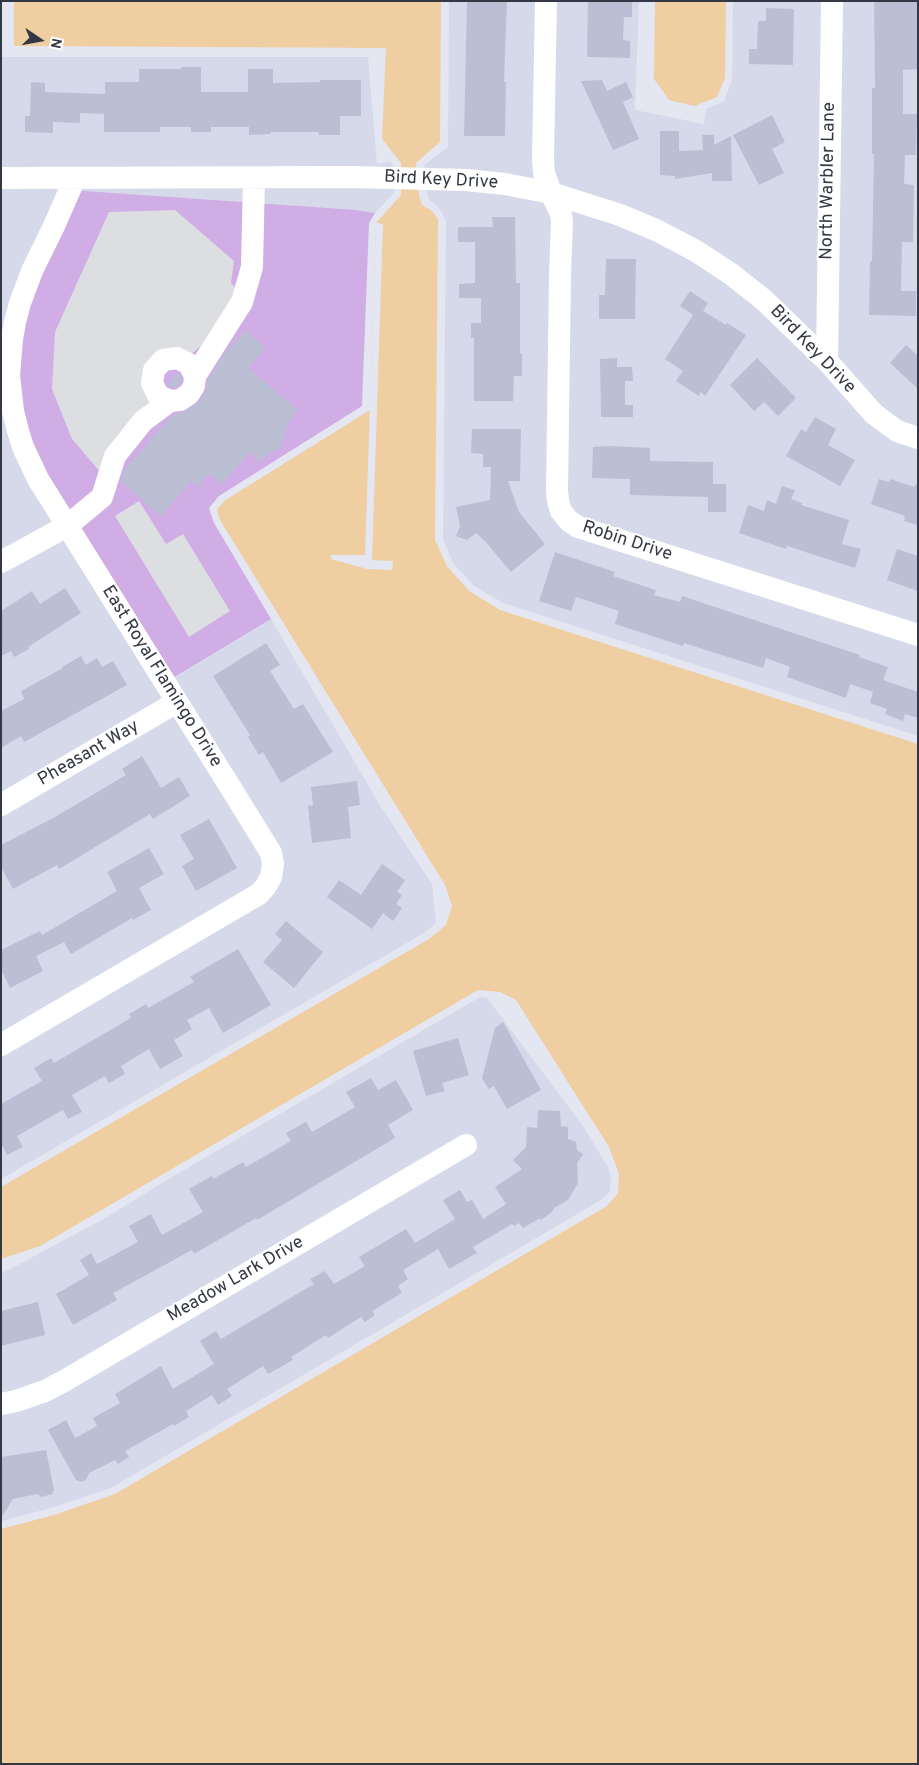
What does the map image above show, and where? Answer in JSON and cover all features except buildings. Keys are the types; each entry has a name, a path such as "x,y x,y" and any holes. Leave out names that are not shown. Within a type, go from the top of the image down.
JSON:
{"street":[{"path":"546,1 543,158 544,173 552,194"},
{"name":"North Warbler Lane","path":"826,361 832,1"},
{"name":"Bird Key Drive","path":"1,178 353,177 466,180 505,184 552,194 620,215 656,230 696,251 731,274 764,300 826,361 874,414 898,430 918,438"},
{"name":"East Royal Flamingo Drive","path":"1,1045 259,894 269,882 273,864 270,854 177,702 38,480 23,446 13,412 9,375 12,339 20,303 32,271 75,178"},
{"path":"1,562 67,526 102,497 116,456 143,421 170,401 180,400 189,394 194,386 195,376 242,302 252,267 254,178"},
{"name":"Robin Drive","path":"552,194 562,221 557,490 558,501 569,521 578,527 918,635"},
{"path":"170,401 158,395 152,383 154,370 163,360 177,358 189,364 195,376"},
{"name":"Pheasant Way","path":"1,805 177,702"},
{"name":"Meadow Lark Drive","path":"1,1404 45,1391 64,1381 466,1145"}],"shaded area":[{"path":"14,1 441,1 440,142 416,163 419,196 422,205 432,211 438,219 435,540 447,566 469,591 500,610 918,744 918,1764 1,1764 1,1529 54,1515 115,1494 607,1206 618,1193 619,1174 609,1147 516,1000 500,992 478,990 40,1246 1,1259 1,1187 429,939 446,925 452,906 445,885 220,520 217,510 224,501 370,410 376,223 401,195 401,163 382,139 386,48 14,46"},
{"path":"449,1 639,1 635,110 704,124 706,109 724,101 732,80 733,1 918,1 918,430 901,423 701,245 425,171 424,165 448,147"},
{"path":"655,1 726,1 725,78 717,97 694,106 669,100 654,79"},
{"path":"1,57 368,57 377,164 390,161 393,165 393,170 1,170"},
{"path":"1,186 394,186 394,193 375,213 356,210 1,358"},
{"path":"426,187 466,188 549,201 652,238 726,281 918,446 918,736 503,603 474,586 453,563 443,539 446,220 438,206 429,200"},
{"path":"70,190 356,210 375,213 369,223 362,406 219,496 209,508 214,523 271,619 163,684 10,414 33,257"},
{"path":"175,210 234,261 231,283 248,300 187,358 160,353 154,423 123,456 113,487 72,439 52,389 55,332 109,212"},
{"path":"1,370 164,684 271,619 381,807 432,884 436,923 424,933 1,1179"},
{"path":"139,501 166,544 183,534 230,611 189,637 115,516"},
{"path":"480,997 487,998 583,1126 608,1167 611,1175 610,1191 601,1200 111,1488 51,1508 1,1521 1,1274 107,1217 165,1181"}],"pier":[{"path":"376,223 383,224 372,560 393,561 392,570 367,569 331,559 331,555 365,555"}]}
